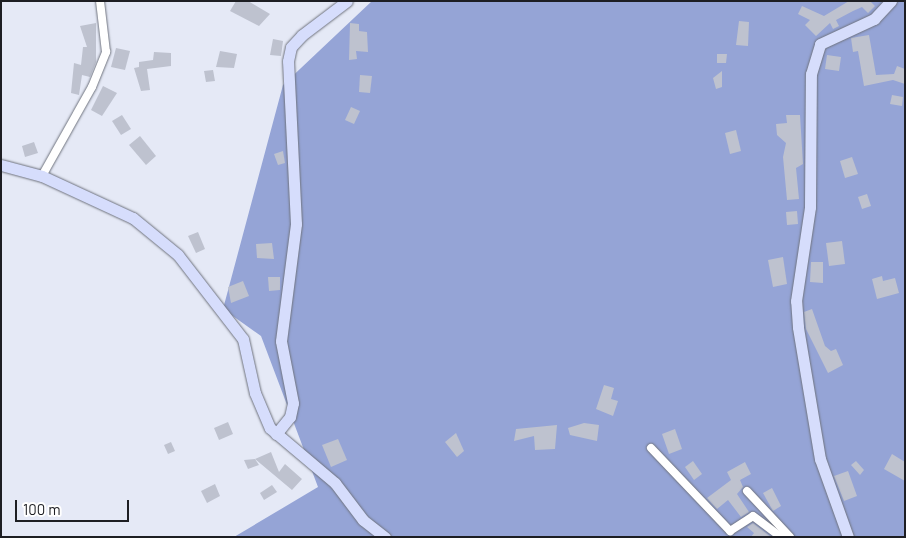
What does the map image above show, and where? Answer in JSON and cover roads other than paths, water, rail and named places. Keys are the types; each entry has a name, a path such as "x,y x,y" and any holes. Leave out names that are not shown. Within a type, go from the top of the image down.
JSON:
{"main road":[{"path":"276,434 290,417 292,403 280,341 296,224 288,61 291,47 302,35 347,1"},
{"path":"848,537 820,459 798,328 796,301 810,207 811,74 820,44 874,20 892,1"},
{"path":"1,165 42,176 133,218 178,255 243,339 258,403 276,434 334,483 363,520 385,537"}],"street":[{"path":"42,176 92,87 106,52 100,1"},
{"path":"650,448 730,531 753,516 781,537"},
{"path":"747,491 790,537"}]}
